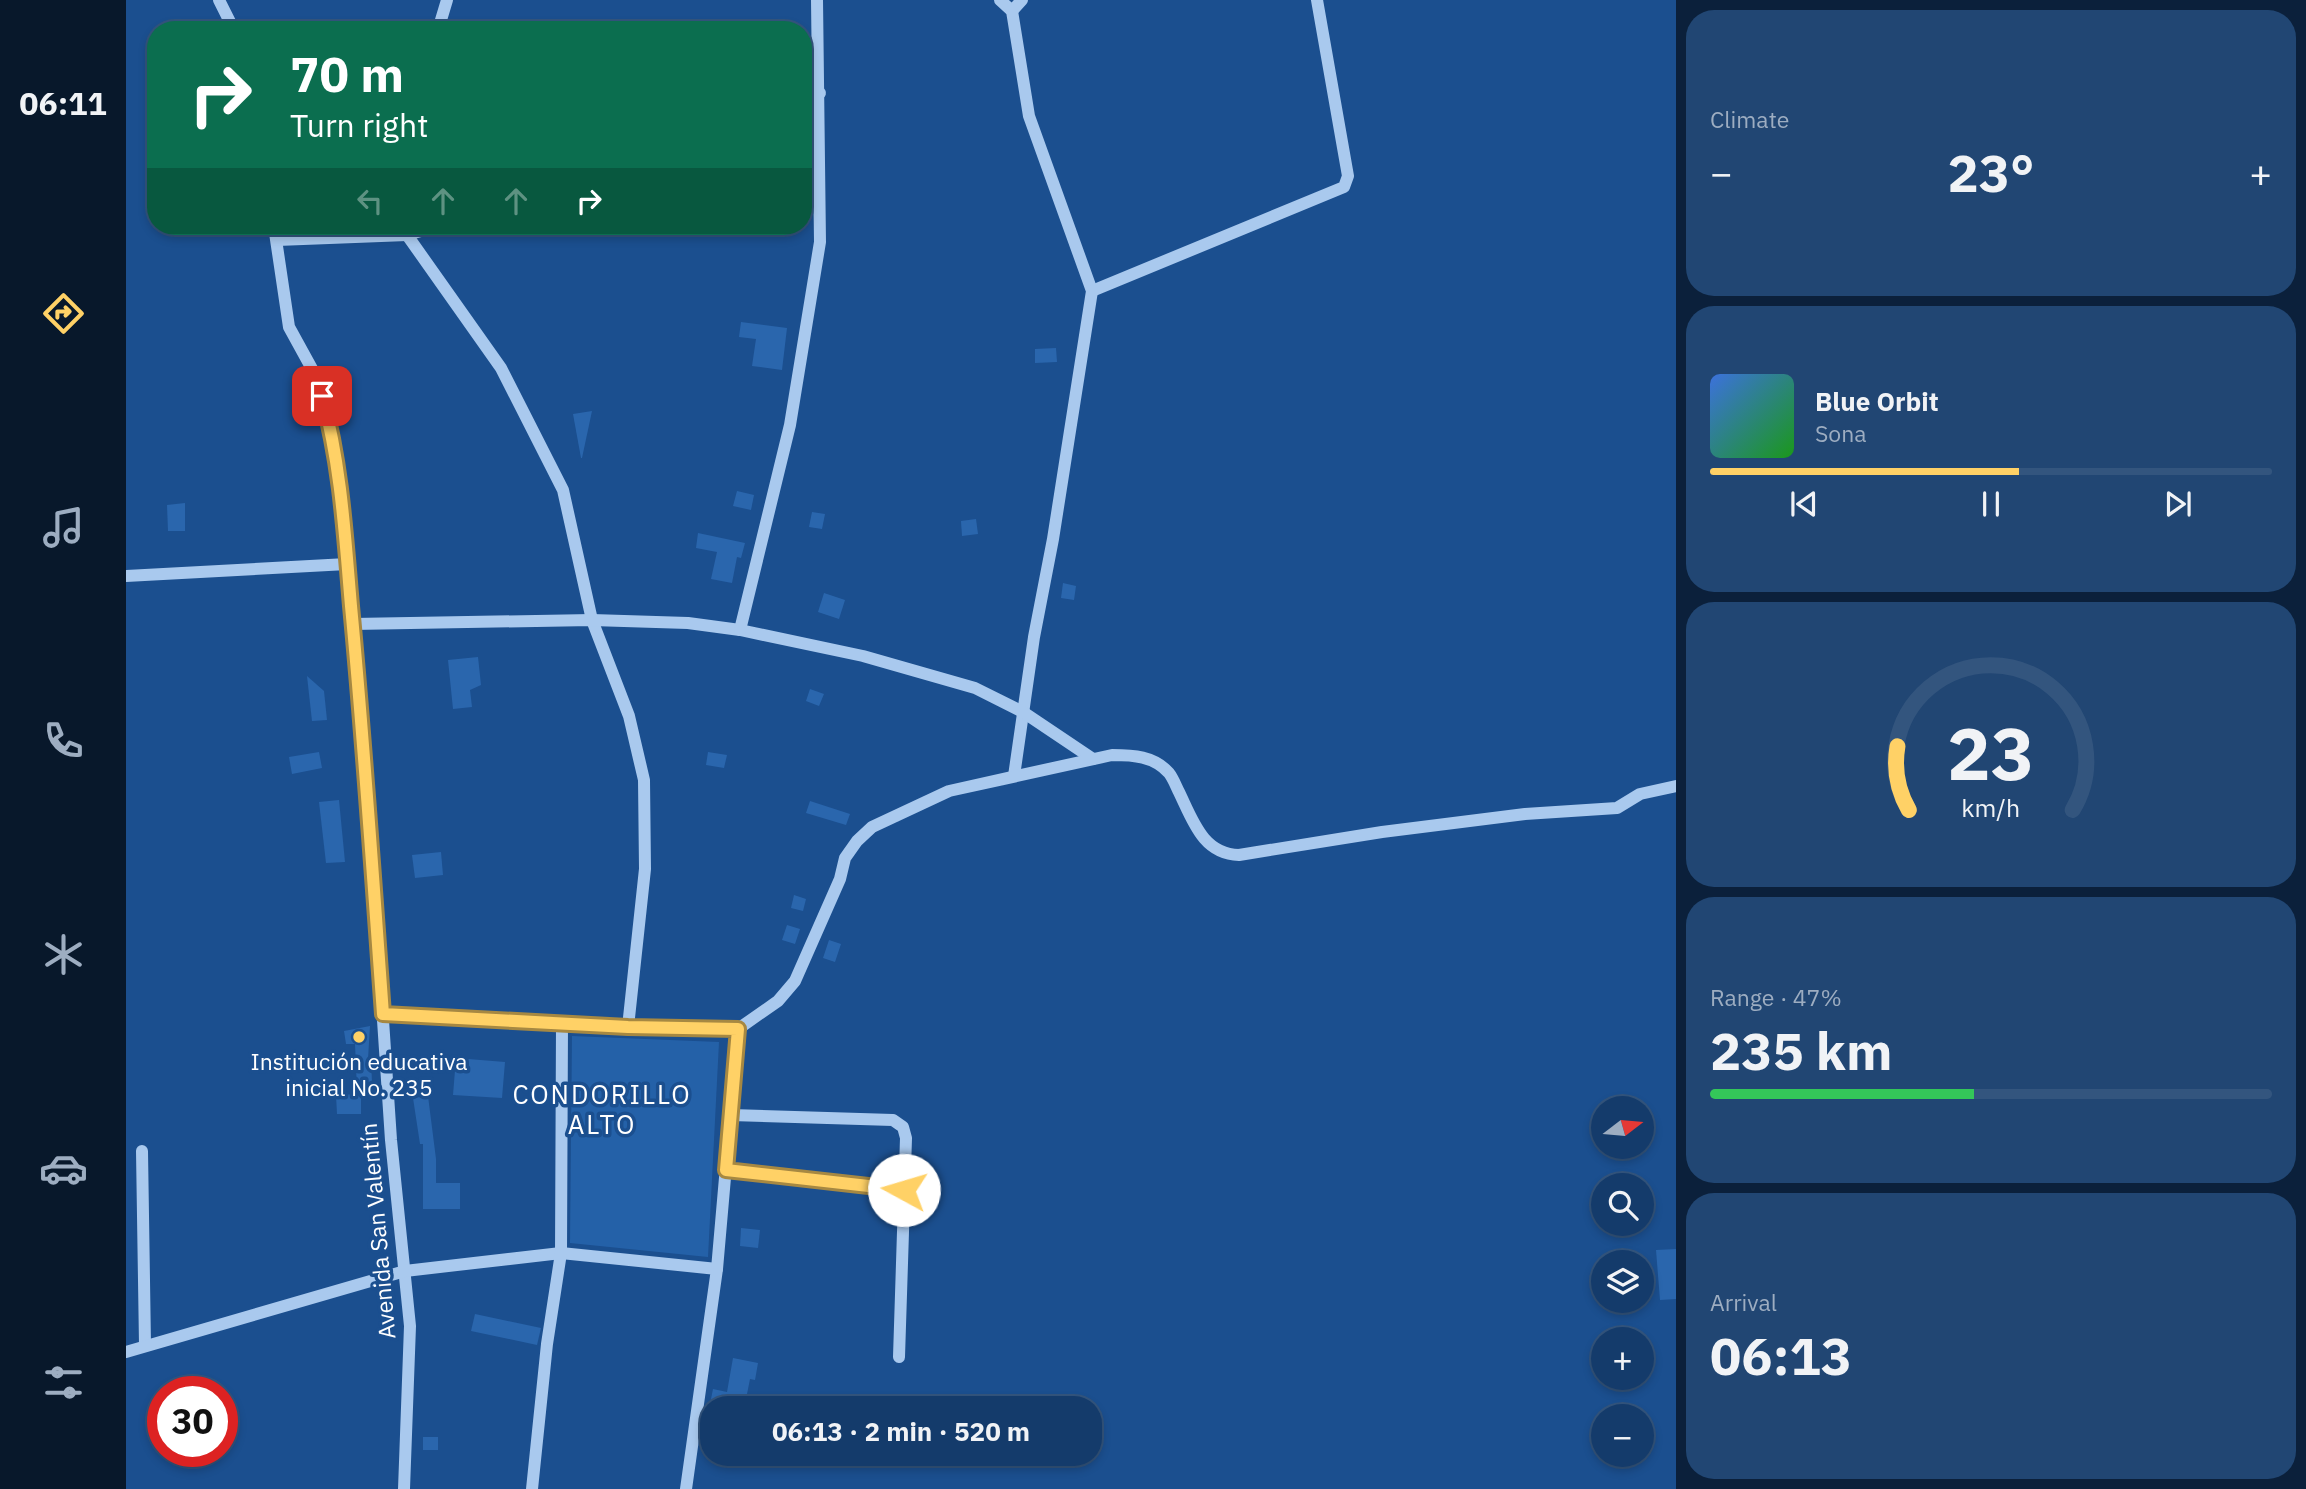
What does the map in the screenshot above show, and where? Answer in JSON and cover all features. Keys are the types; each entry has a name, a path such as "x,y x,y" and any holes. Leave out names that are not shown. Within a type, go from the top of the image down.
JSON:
{"street":[{"path":"219,0 230,21"},
{"path":"441,21 447,0"},
{"path":"740,630 790,425 820,242 817,0"},
{"path":"1000,0 1012,11 1029,116 1093,291 1014,776"},
{"path":"1012,11 1022,0"},
{"path":"1093,291 1344,187 1348,176 1317,0"},
{"path":"812,97 820,93"},
{"name":"Avenida San Valentín","path":"276,235 289,327 317,378 333,432 347,564 367,780 391,1140 410,1326 404,1489"},
{"path":"277,240 342,235"},
{"path":"410,235 501,368 564,490 592,620 629,716 644,780 645,869 628,1027"},
{"path":"126,576 347,564"},
{"path":"353,624 592,620 688,623 740,630 863,656 975,688 1023,712 1093,760"},
{"path":"383,1014 628,1027 738,1029 778,1001 795,981 840,879 845,858 856,841 872,827 949,791 1093,760 1133,755 1153,761 1169,773 1206,842 1216,850 1239,855 1382,832 1525,814 1617,808 1640,794 1676,786"},
{"path":"531,1489 547,1344 561,1253 562,1024"},
{"path":"686,1489 717,1269 738,1029"},
{"path":"731,1115 892,1120 903,1127 906,1138 899,1357"},
{"path":"142,1151 145,1345"},
{"path":"726,1170 904,1190"},
{"path":"126,1352 405,1271 561,1253 717,1269"}],"shaded area":[{"path":"572,1036 719,1042 708,1257 570,1243"}],"building":[{"path":"741,322 787,328 782,370 752,366 756,339 739,337"},
{"path":"1056,348 1057,362 1035,363 1035,349"},
{"path":"592,411 582,458 581,458 573,414"},
{"path":"737,491 754,495 751,510 733,506"},
{"path":"185,503 185,531 168,531 167,505"},
{"path":"812,512 825,514 822,529 809,527"},
{"path":"976,519 978,534 962,536 961,521"},
{"path":"698,533 745,543 741,558 737,557 732,583 711,579 717,552 696,548"},
{"path":"1063,583 1076,586 1074,600 1061,598"},
{"path":"824,593 845,600 839,619 818,612"},
{"path":"478,657 481,685 470,690 472,707 453,709 448,660"},
{"path":"307,676 324,691 327,720 312,721"},
{"path":"810,689 824,694 819,706 806,701"},
{"path":"319,752 322,768 292,774 289,757"},
{"path":"708,752 727,755 724,768 706,765"},
{"path":"339,800 345,862 326,863 319,802"},
{"path":"810,801 850,814 846,825 806,813"},
{"path":"441,852 443,875 415,878 412,855"},
{"path":"794,895 806,899 803,911 791,908"},
{"path":"787,925 800,929 795,944 782,940"},
{"path":"829,940 841,944 835,962 823,958"},
{"path":"370,1026 368,1059 371,1058 372,1083 366,1083 365,1090 357,1090 355,1044 346,1044 344,1031"},
{"path":"456,1058 505,1062 502,1098 453,1095"},
{"path":"361,1094 361,1114 337,1114 336,1095"},
{"path":"428,1096 436,1159 436,1183 460,1183 460,1209 423,1209 423,1144 420,1144 413,1098"},
{"path":"741,1228 760,1230 758,1248 740,1246"},
{"path":"1676,1249 1676,1299 1660,1300 1656,1250"},
{"path":"475,1314 541,1328 537,1345 471,1331"},
{"path":"733,1358 758,1363 755,1380 750,1379 747,1396 712,1396 713,1389 727,1392"},
{"path":"423,1437 438,1437 438,1450 423,1450"}],"place":[{"name":"Institución educativa inicial No. 235","path":"359,1037"}],"district":[{"name":"CONDORILLO ALTO","path":"602,1110"}],"route":[{"path":"322,396 333,432 350,593 367,780 383,1014 628,1027 738,1029 726,1170 904,1190"}]}
